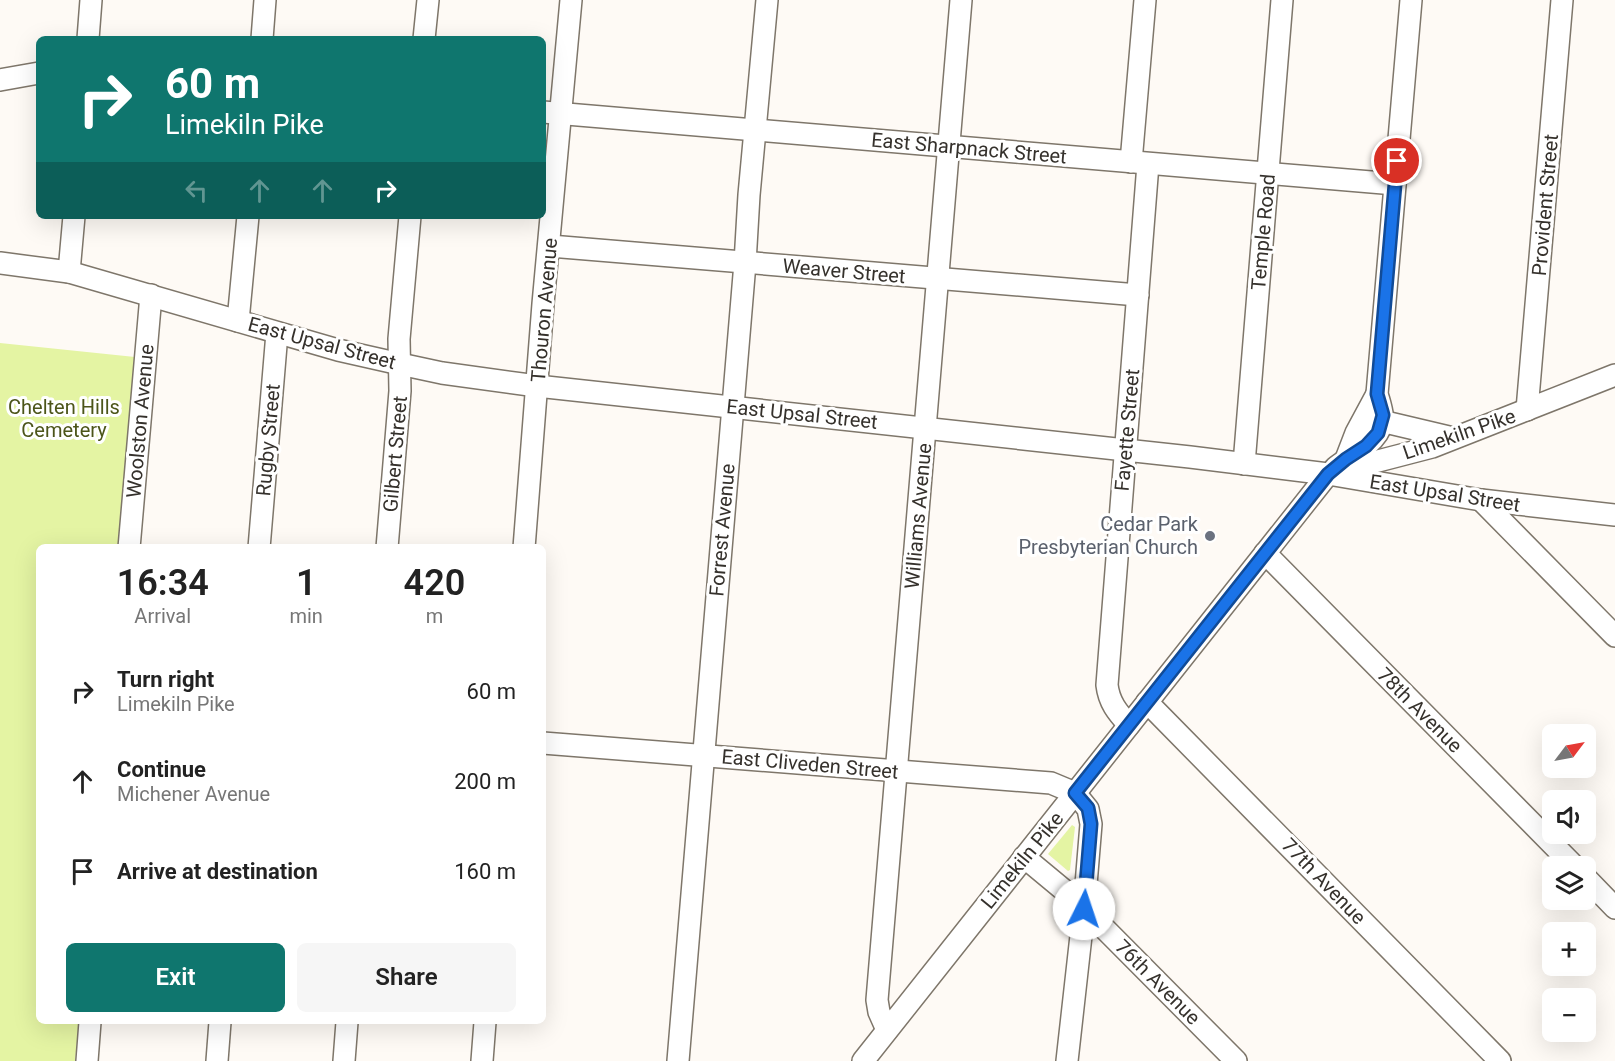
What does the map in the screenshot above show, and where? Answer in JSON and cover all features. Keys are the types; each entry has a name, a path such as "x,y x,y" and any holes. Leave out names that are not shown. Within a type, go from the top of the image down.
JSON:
{"street":[{"path":"88,36 92,0"},
{"path":"262,36 266,0"},
{"path":"424,36 428,0"},
{"name":"Thouron Avenue","path":"524,544 550,246 552,112 571,0"},
{"name":"Forrest Avenue","path":"678,1061 767,0"},
{"name":"Williams Avenue","path":"887,1030 879,1012 877,1000 961,0"},
{"name":"Fayette Street","path":"1129,725 1111,703 1107,685 1138,295 1145,0"},
{"name":"Temple Road","path":"1244,464 1282,0"},
{"path":"1328,474 1366,446 1378,433 1383,415 1377,394 1411,0"},
{"name":"Provident Street","path":"1527,410 1562,0"},
{"path":"0,80 36,74"},
{"name":"East Sharpnack Street","path":"552,112 1395,184"},
{"path":"69,272 74,219"},
{"path":"238,321 248,219"},
{"name":"Gilbert Street","path":"387,544 400,391 399,339 410,219"},
{"name":"Weaver Street","path":"550,246 1138,295"},
{"name":"East Upsal Street","path":"0,263 69,272 278,333 442,373 537,386 1125,449 1328,474 1481,500 1615,515"},
{"name":"Woolston Avenue","path":"129,544 151,295"},
{"name":"Rugby Street","path":"259,544 278,333"},
{"name":"Limekiln Pike","path":"862,1061 1328,474 1432,447 1615,375"},
{"path":"1346,459 1356,433 1377,394"},
{"path":"1381,421 1453,438"},
{"path":"1481,500 1615,636"},
{"name":"78th Avenue","path":"1265,553 1564,856"},
{"name":"77th Avenue","path":"1147,702 1500,1061"},
{"name":"East Cliveden Street","path":"546,743 1051,783 1075,793"},
{"path":"1067,1061 1091,824 1088,808 1075,793"},
{"name":"76th Avenue","path":"1024,857 1084,909 1236,1061"},
{"path":"1596,888 1615,908"},
{"path":"87,1061 90,1024"},
{"path":"217,1061 220,1024"},
{"path":"344,1061 347,1024"},
{"path":"482,1061 485,1024"}],"green space":[{"name":"Chelten Hills Cemetery","path":"0,343 135,357 118,544 36,544 36,1024 79,1024 75,1061 0,1061"},
{"path":"1072,825 1075,827 1070,870 1068,871 1048,854"}],"place":[{"name":"Cedar Park Presbyterian Church","path":"1210,536"}],"route":[{"path":"1084,909 1091,824 1088,808 1075,793 1328,474 1366,446 1378,433 1383,415 1377,394 1397,161"}]}
